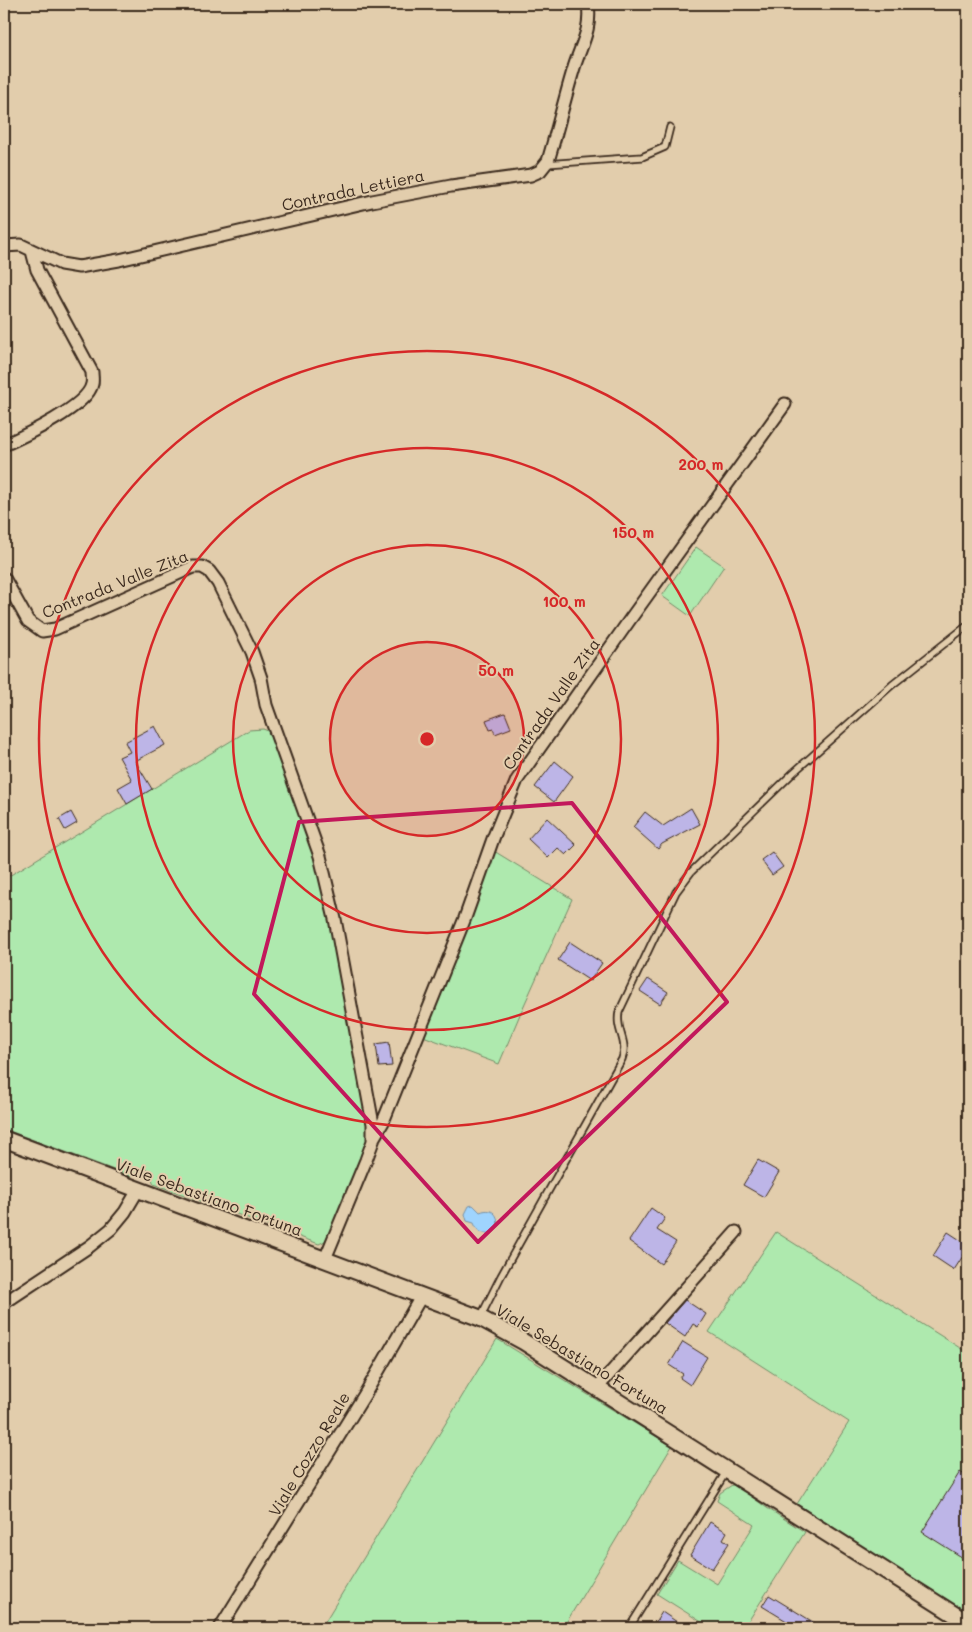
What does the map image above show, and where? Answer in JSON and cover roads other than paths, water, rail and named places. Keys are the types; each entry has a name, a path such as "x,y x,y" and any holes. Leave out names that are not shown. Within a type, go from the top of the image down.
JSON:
{"street":[{"path":"546,164 552,150 573,69 588,31 590,19 588,4"},
{"name":"Contrada Lettiera","path":"4,246 21,245 61,264 78,267 119,260 372,201 451,186 531,175 540,171 546,164"},
{"path":"4,445 40,428 67,410 86,396 92,385 92,372 37,270 32,251"},
{"name":"Contrada Valle Zita","path":"325,1259 373,1141 383,1122 465,918 494,836 517,780 785,404"},
{"name":"Contrada Valle Zita","path":"4,578 28,621 42,631 55,629 193,567 202,567 209,571 218,583 252,652 261,678 266,705 320,856 368,1094 373,1124 373,1141"},
{"name":"Viale Sebastiano Fortuna","path":"4,1139 480,1318 524,1342 968,1623"},
{"path":"4,1303 90,1246 111,1229 125,1212 138,1190"},
{"path":"597,1388 736,1232"},
{"name":"Viale Cozzo Reale","path":"220,1628 360,1403 422,1295"}],"lane":[{"path":"546,164 642,156 665,147 670,127"},
{"path":"480,1318 501,1276 622,1059 625,1052 618,1026 619,1012 676,892 691,872 794,772 892,685 968,625"},
{"path":"629,1628 727,1470"}],"water":[{"path":"473,1205 480,1212 487,1210 496,1215 498,1220 495,1230 491,1233 483,1233 478,1230 474,1223 467,1221 465,1214 469,1206"}]}
